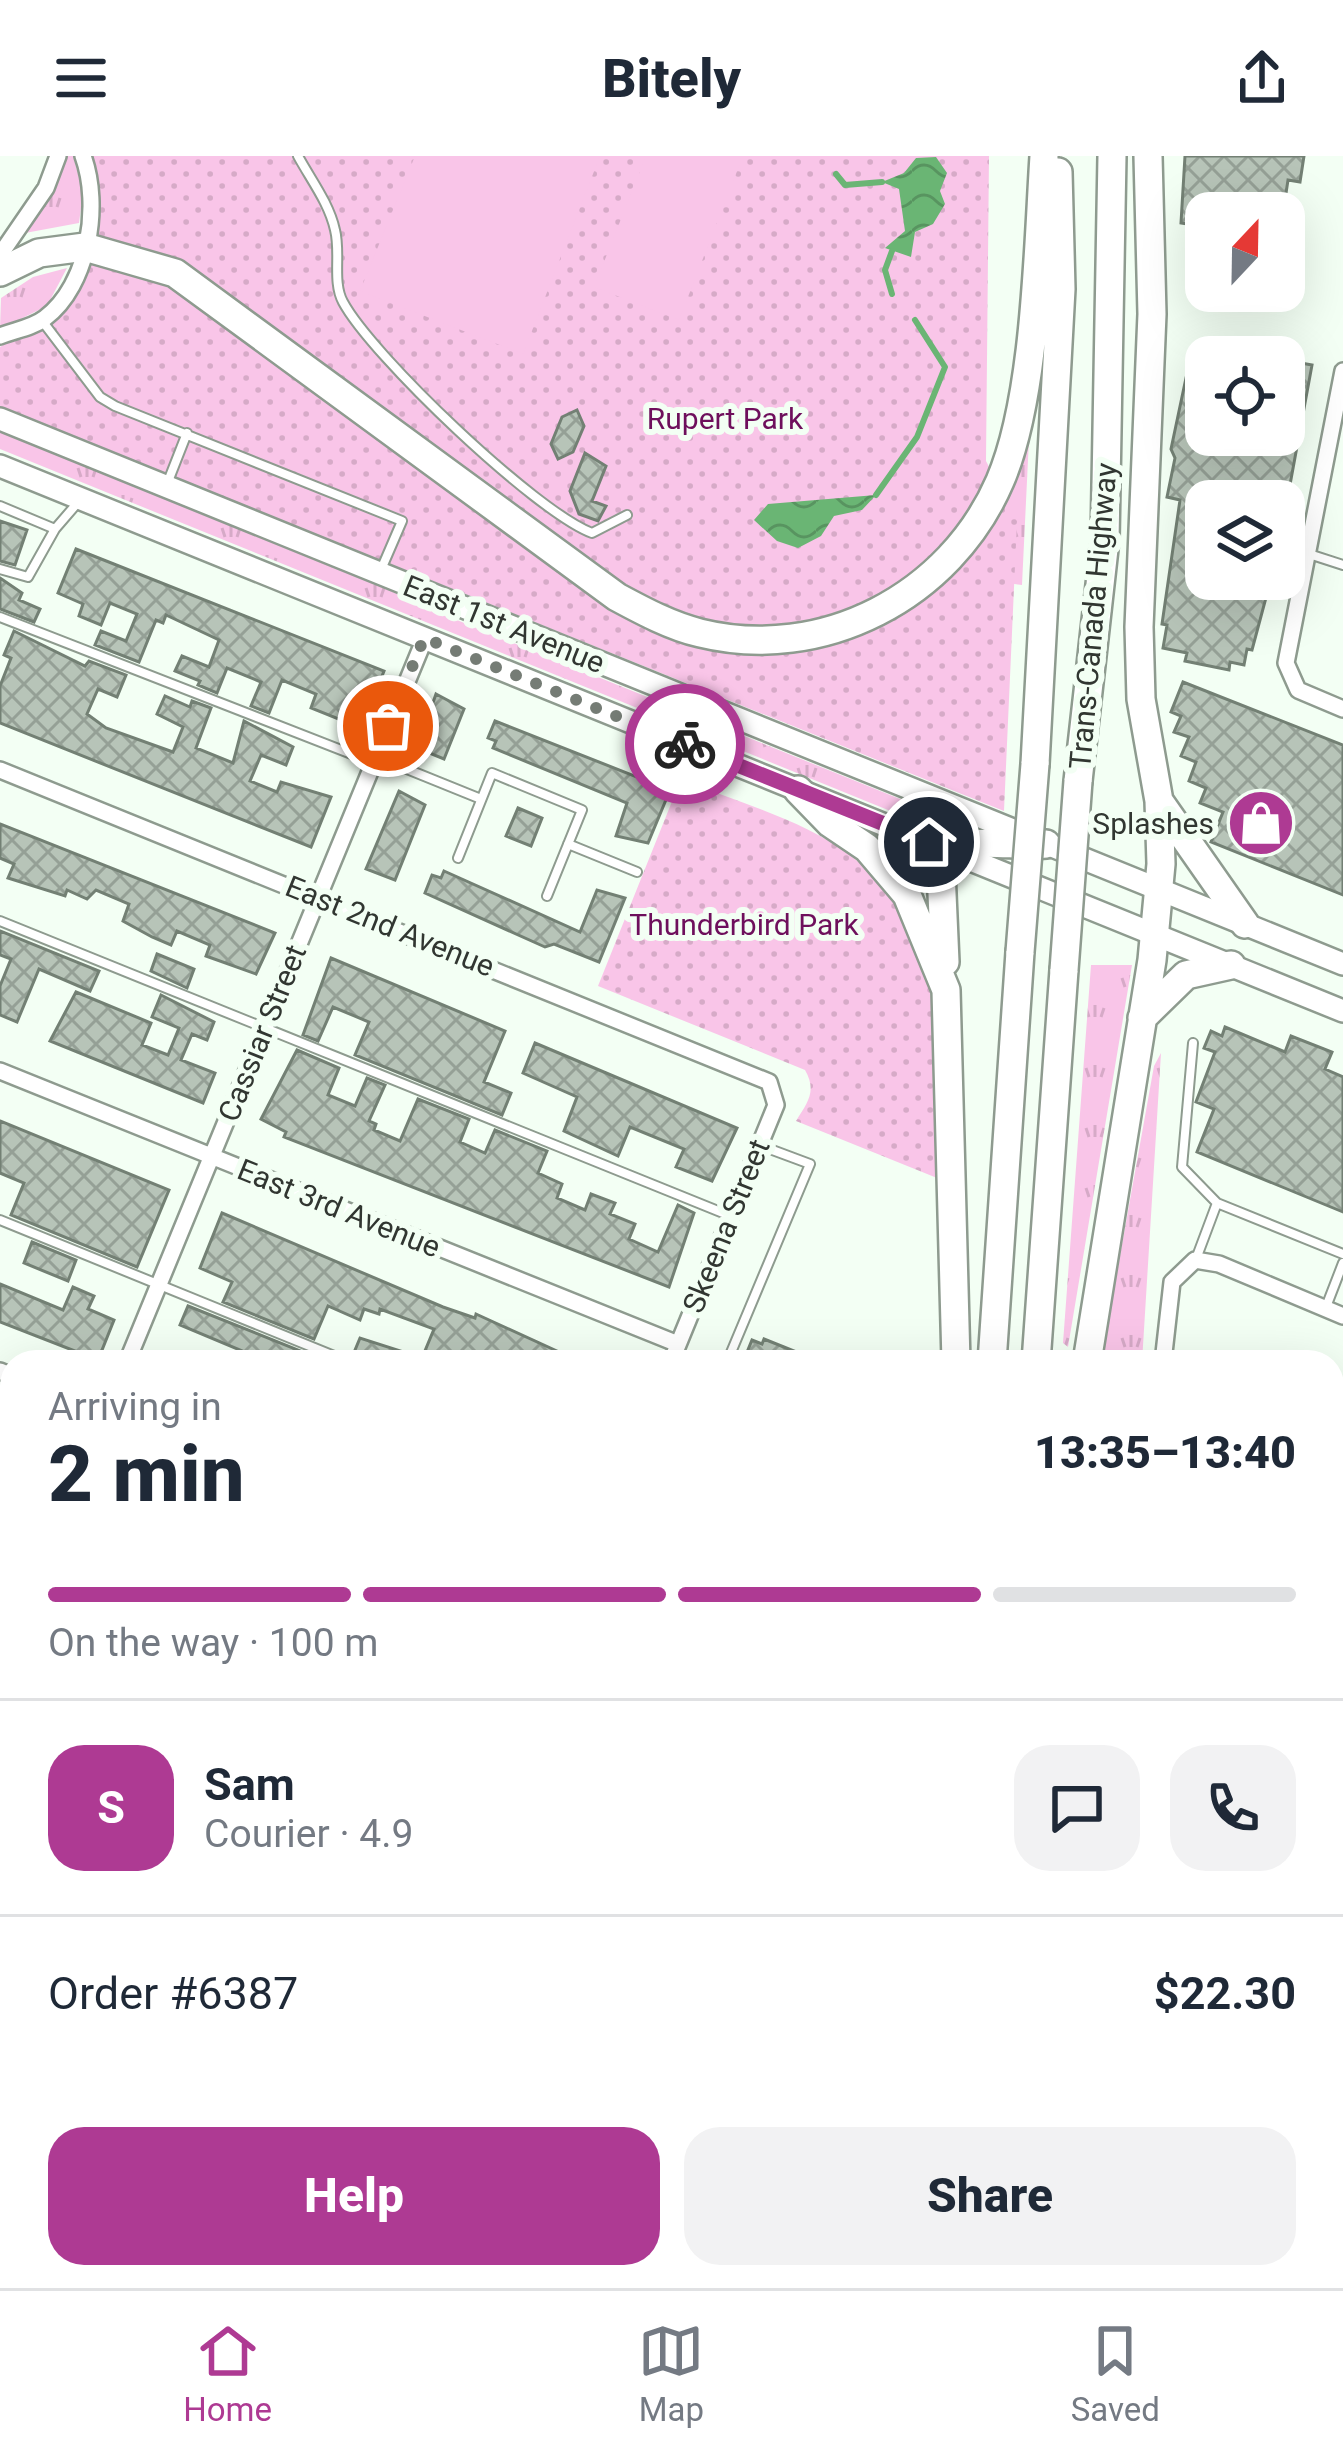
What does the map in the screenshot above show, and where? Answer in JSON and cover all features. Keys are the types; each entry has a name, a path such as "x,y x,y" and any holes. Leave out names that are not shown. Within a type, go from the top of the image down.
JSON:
{"highway":[{"path":"0,272 39,253 85,247 176,272 617,596 700,633 785,640 838,629 907,595 940,569 984,512 1001,479 1018,412 1044,156"},
{"name":"Trans-Canada Highway","path":"993,1350 1035,764 1061,289 1057,156"},
{"name":"Trans-Canada Highway","path":"1037,1350 1078,781 1105,540 1112,156"},
{"path":"1089,1350 1159,890 1159,801 1141,699 1139,627 1152,314 1148,156"},
{"path":"798,790 830,823 867,848 907,895 946,990"},
{"path":"1159,801 1245,924"},
{"path":"956,1350 941,872 949,850 975,842 1010,848 1046,844"},
{"path":"1142,1018 1186,975 1231,965"}],"main road":[{"name":"East 1st Avenue","path":"0,419 1343,964"},
{"name":"East 1st Avenue","path":"0,466 1343,1011"}],"street":[{"path":"0,255 46,188 58,156"},
{"path":"0,336 42,321 70,286 85,247 92,191 83,156"},
{"path":"1343,371 1287,657 1289,677 1298,690 1343,709"},
{"name":"Cassiar Street","path":"132,1350 424,638"},
{"name":"East 2nd Avenue","path":"0,770 762,1077 774,1090"},
{"name":"East 3rd Avenue","path":"0,1071 678,1344"},
{"name":"Skeena Street","path":"676,1350 776,1105 774,1090"},
{"path":"1164,1350 1168,1302 1179,1270 1195,1260 1219,1264 1343,1316"}],"lane":[{"path":"298,156 335,228 338,291 354,319 389,358 529,493 576,527 592,533 627,514"},
{"path":"42,321 100,397 402,521 379,574"},
{"path":"166,485 187,433"},
{"path":"0,569 28,578 55,529 81,499"},
{"path":"0,506 55,529"},
{"path":"1308,554 1343,565"},
{"path":"0,617 481,800"},
{"path":"458,858 492,773 582,809 547,896"},
{"path":"568,844 637,872"},
{"path":"0,921 730,1216"},
{"path":"1193,1042 1182,1167 1217,1203 1343,1254"},
{"path":"733,1350 810,1164 759,1145"},
{"path":"1195,1260 1217,1203"},
{"path":"0,1220 320,1350"},
{"path":"1326,1309 1343,1263"}],"green space":[{"path":"65,156 73,156 83,192 79,223 25,233 57,183"},
{"name":"Rupert Park","path":"90,156 989,156 986,461 1017,521 1004,811 0,407 0,347 57,316 86,262 96,194"},
{"path":"415,156 600,156 523,354 360,291"},
{"path":"646,156 743,156 679,320 594,287"},
{"path":"67,268 47,306 0,329 1,298 33,277"},
{"path":"0,432 228,519 447,616 967,826 947,834 0,449"},
{"path":"1029,439 1022,585 952,575 1000,522"},
{"name":"Thunderbird Park","path":"681,779 831,842 883,887 907,922 923,961 932,1003 937,1046 937,1178 796,1121 811,1090 805,1070 598,986"},
{"path":"1091,965 1132,965 1068,1347 1063,1343"},
{"path":"1161,1053 1143,1350 1103,1350 1154,1066"}],"water":[{"path":"936,157 947,173 940,191 945,204 933,224 915,232 911,257 885,248 905,231 899,189 882,182 904,173 916,158"},
{"path":"876,495 862,510 834,516 821,536 798,548 777,541 754,520 768,504"}],"building":[{"path":"1185,156 1304,156 1300,182 1288,180 1286,192 1185,192 1185,224 1181,223"},
{"path":"1305,364 1312,365 1305,403"},
{"path":"1185,383 1185,456 1295,456 1291,480 1185,480 1185,600 1265,600 1252,650 1247,649 1244,665 1230,662 1229,670 1185,661 1187,653 1163,648 1167,625 1162,624 1180,500 1167,497 1175,458 1171,449"},
{"path":"577,410 584,426 573,452 558,459 551,444 562,417"},
{"path":"585,453 606,466 592,501 606,506 598,521 579,514 570,491"},
{"path":"0,521 27,530 15,565 0,561"},
{"path":"76,549 384,671 361,728 311,708 316,694 282,680 269,713 251,706 261,682 227,668 217,693 198,685 200,681 175,671 182,656 209,667 219,640 166,615 163,623 156,620 139,662 95,645 101,631 126,641 137,614 110,603 101,625 79,616 83,604 58,593"},
{"path":"0,578 22,593 19,600 40,609 34,622 0,609"},
{"path":"14,631 85,666 89,661 126,675 117,697 98,689 87,714 106,728 173,752 183,727 157,714 165,696 190,707 192,701 211,708 196,748 233,763 244,721 293,747 286,765 261,755 250,781 277,792 281,782 331,797 311,847 0,723 0,686 11,658 4,655"},
{"path":"1183,682 1343,745 1343,895 1211,842 1223,812 1200,803 1206,788 1189,781 1196,762 1181,756 1189,737 1174,732 1181,716 1171,712"},
{"path":"436,694 464,709 444,759 417,748"},
{"path":"495,721 670,790 648,843 616,836 627,803 493,748 496,741 488,738"},
{"path":"399,791 425,805 395,880 366,869"},
{"path":"518,808 542,818 531,846 506,836"},
{"path":"0,824 275,933 256,974 206,956 210,945 177,931 171,945 152,937 123,921 129,904 96,890 87,899 67,890 65,896 8,878 14,864 0,858"},
{"path":"444,871 580,932 597,890 625,898 599,962 554,944 545,947 425,893 432,875 441,878"},
{"path":"0,931 99,971 90,991 39,969 17,1022 0,1015 0,986 11,959 0,955"},
{"path":"157,954 194,969 187,988 151,971"},
{"path":"331,958 505,1031 484,1082 511,1093 502,1115 355,1055 369,1022 333,1007 318,1041 303,1035"},
{"path":"76,992 151,1023 142,1045 168,1055 179,1028 152,1017 161,995 214,1022 207,1040 192,1034 181,1060 215,1073 203,1103 50,1041"},
{"path":"1225,1027 1285,1052 1291,1036 1332,1052 1325,1069 1343,1077 1343,1212 1197,1152 1214,1109 1196,1102 1215,1052 1204,1048 1211,1031 1222,1036"},
{"path":"535,1043 737,1128 712,1181 676,1167 684,1149 630,1127 618,1156 564,1131 577,1097 523,1073"},
{"path":"297,1050 339,1068 328,1095 355,1106 367,1078 385,1085 369,1121 376,1124 374,1130 400,1141 418,1099 469,1119 460,1142 485,1153 495,1130 547,1151 538,1173 562,1184 557,1198 585,1210 591,1194 615,1203 610,1214 635,1224 629,1239 658,1252 678,1205 694,1213 669,1287 284,1137 286,1132 261,1119"},
{"path":"0,1121 169,1190 137,1267 11,1215 24,1183 0,1173"},
{"path":"222,1213 555,1350 425,1350 434,1329 380,1309 379,1314 364,1309 360,1320 328,1306 314,1339 223,1302 232,1282 200,1268"},
{"path":"32,1242 76,1260 68,1281 24,1263"},
{"path":"0,1284 63,1310 73,1287 94,1296 88,1309 114,1320 102,1350 72,1350 0,1322"},
{"path":"188,1306 298,1350 240,1350 180,1325"},
{"path":"360,1338 397,1350 355,1350"},
{"path":"764,1339 792,1350 748,1350 752,1340 762,1344"}],"waterway":[{"path":"836,174 845,185 882,182"},
{"path":"892,251 885,270 892,294"},
{"path":"876,495 917,437 945,367 915,320"}],"way so far":[{"path":"388,726 424,638 685,744"}],"place":[{"name":"Splashes","path":"1261,823"}],"route":[{"path":"685,744 929,842"}]}
